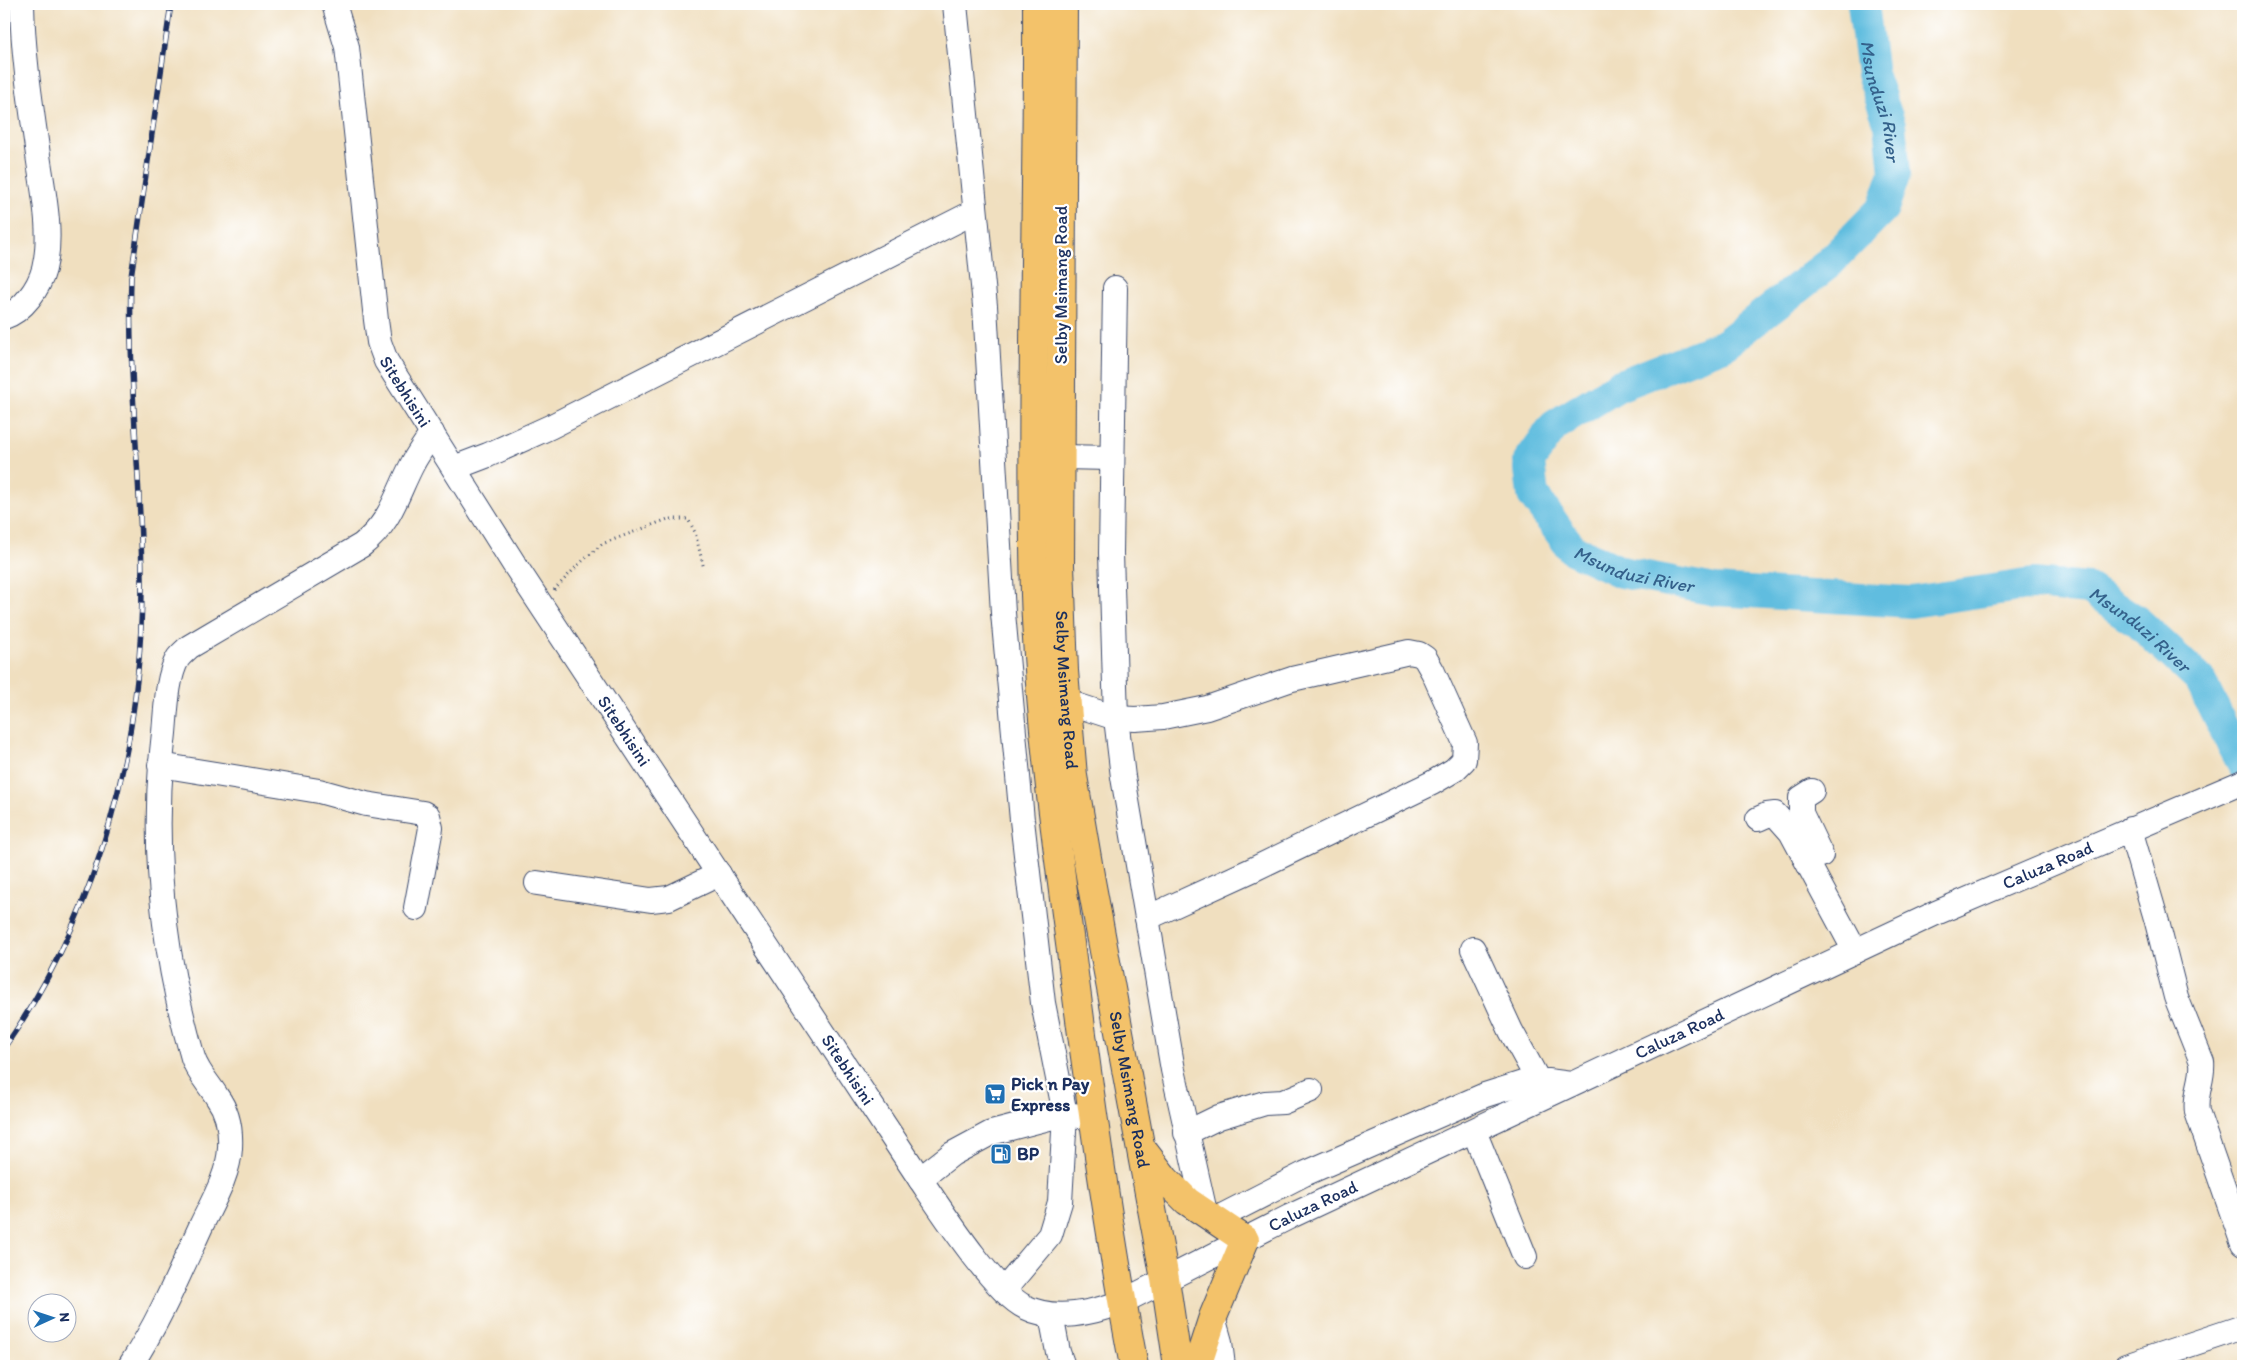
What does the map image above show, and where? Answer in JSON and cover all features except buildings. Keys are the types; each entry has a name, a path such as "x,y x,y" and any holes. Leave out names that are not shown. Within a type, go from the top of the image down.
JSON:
{"main road":[{"name":"Selby Msimang Road","path":"1037,4 1035,598 1044,720 1057,843 1122,1302 1134,1366"},
{"name":"Selby Msimang Road","path":"1063,4 1060,565 1073,776 1087,862 1165,1279 1178,1366"},
{"path":"1140,1146 1187,1201 1245,1240 1213,1317 1197,1366"}],"street":[{"path":"4,318 24,303 34,292 44,270 47,246 45,206 26,78 22,4"},
{"name":"Sitebhisini","path":"334,4 347,47 379,342 386,361 542,607 944,1214 1004,1290 1024,1307 1051,1315 1074,1314 1106,1308 1122,1302"},
{"path":"955,4 974,212 985,306 1002,613 1022,820 1043,1003 1065,1114 1060,1202 1050,1235 1004,1290"},
{"path":"454,468 488,455 550,426 974,212"},
{"path":"1115,288 1111,553 1116,718 1123,777 1186,1133 1210,1215 1485,1095 1523,1083 1573,1084"},
{"path":"130,1366 152,1333 164,1308 214,1196 225,1169 230,1149 229,1123 219,1098 204,1080 194,1061 184,1026 164,921 158,852 160,765 167,698 173,671 178,658 189,647 346,555 377,533 388,517 413,462 432,433"},
{"path":"1060,457 1112,458"},
{"path":"1067,702 1116,718 1163,717 1207,708 1292,679 1409,652 1419,654 1425,658 1465,743 1464,760 1454,770 1432,783 1252,870 1147,918"},
{"path":"160,765 319,790 366,804 423,813 428,816 430,842 416,908"},
{"name":"Caluza Road","path":"1122,1302 1245,1240 1936,913 2243,782"},
{"path":"1812,790 1801,798 1801,813 1862,948"},
{"path":"1758,819 1775,814 1792,832 1862,948"},
{"path":"2130,829 2176,997 2202,1062 2203,1071 2196,1102 2197,1112 2243,1244"},
{"path":"538,883 650,900 669,898 719,874"},
{"path":"1473,949 1512,1031 1539,1082"},
{"path":"1186,1133 1219,1117 1266,1103 1283,1102 1311,1090"},
{"path":"920,1180 952,1154 991,1133 1065,1114 1095,1118"},
{"path":"1474,1131 1525,1256"},
{"path":"1051,1315 1058,1352 1063,1366"},
{"path":"1213,1317 1220,1342 1223,1366"},
{"path":"2126,1366 2243,1326"}],"path":[{"path":"542,607 557,586 602,544 668,519 688,519 695,532 704,569"}],"waterway":[{"name":"Msunduzi River","path":"1863,4 1872,74 1890,125 1895,173 1883,208 1828,264 1724,345 1618,386 1554,426 1529,461 1533,495 1572,549 1621,572 1715,590 1911,602 2033,584 2089,589 2138,622 2200,680 2243,764"}],"railway":[{"path":"4,1048 38,995 66,940 90,883 109,824 124,764 134,702 140,640 142,578 131,353 131,277 171,4"}],"place":[{"name":"Pick n Pay Express","path":"995,1094"},
{"name":"BP","path":"1001,1154"}]}
